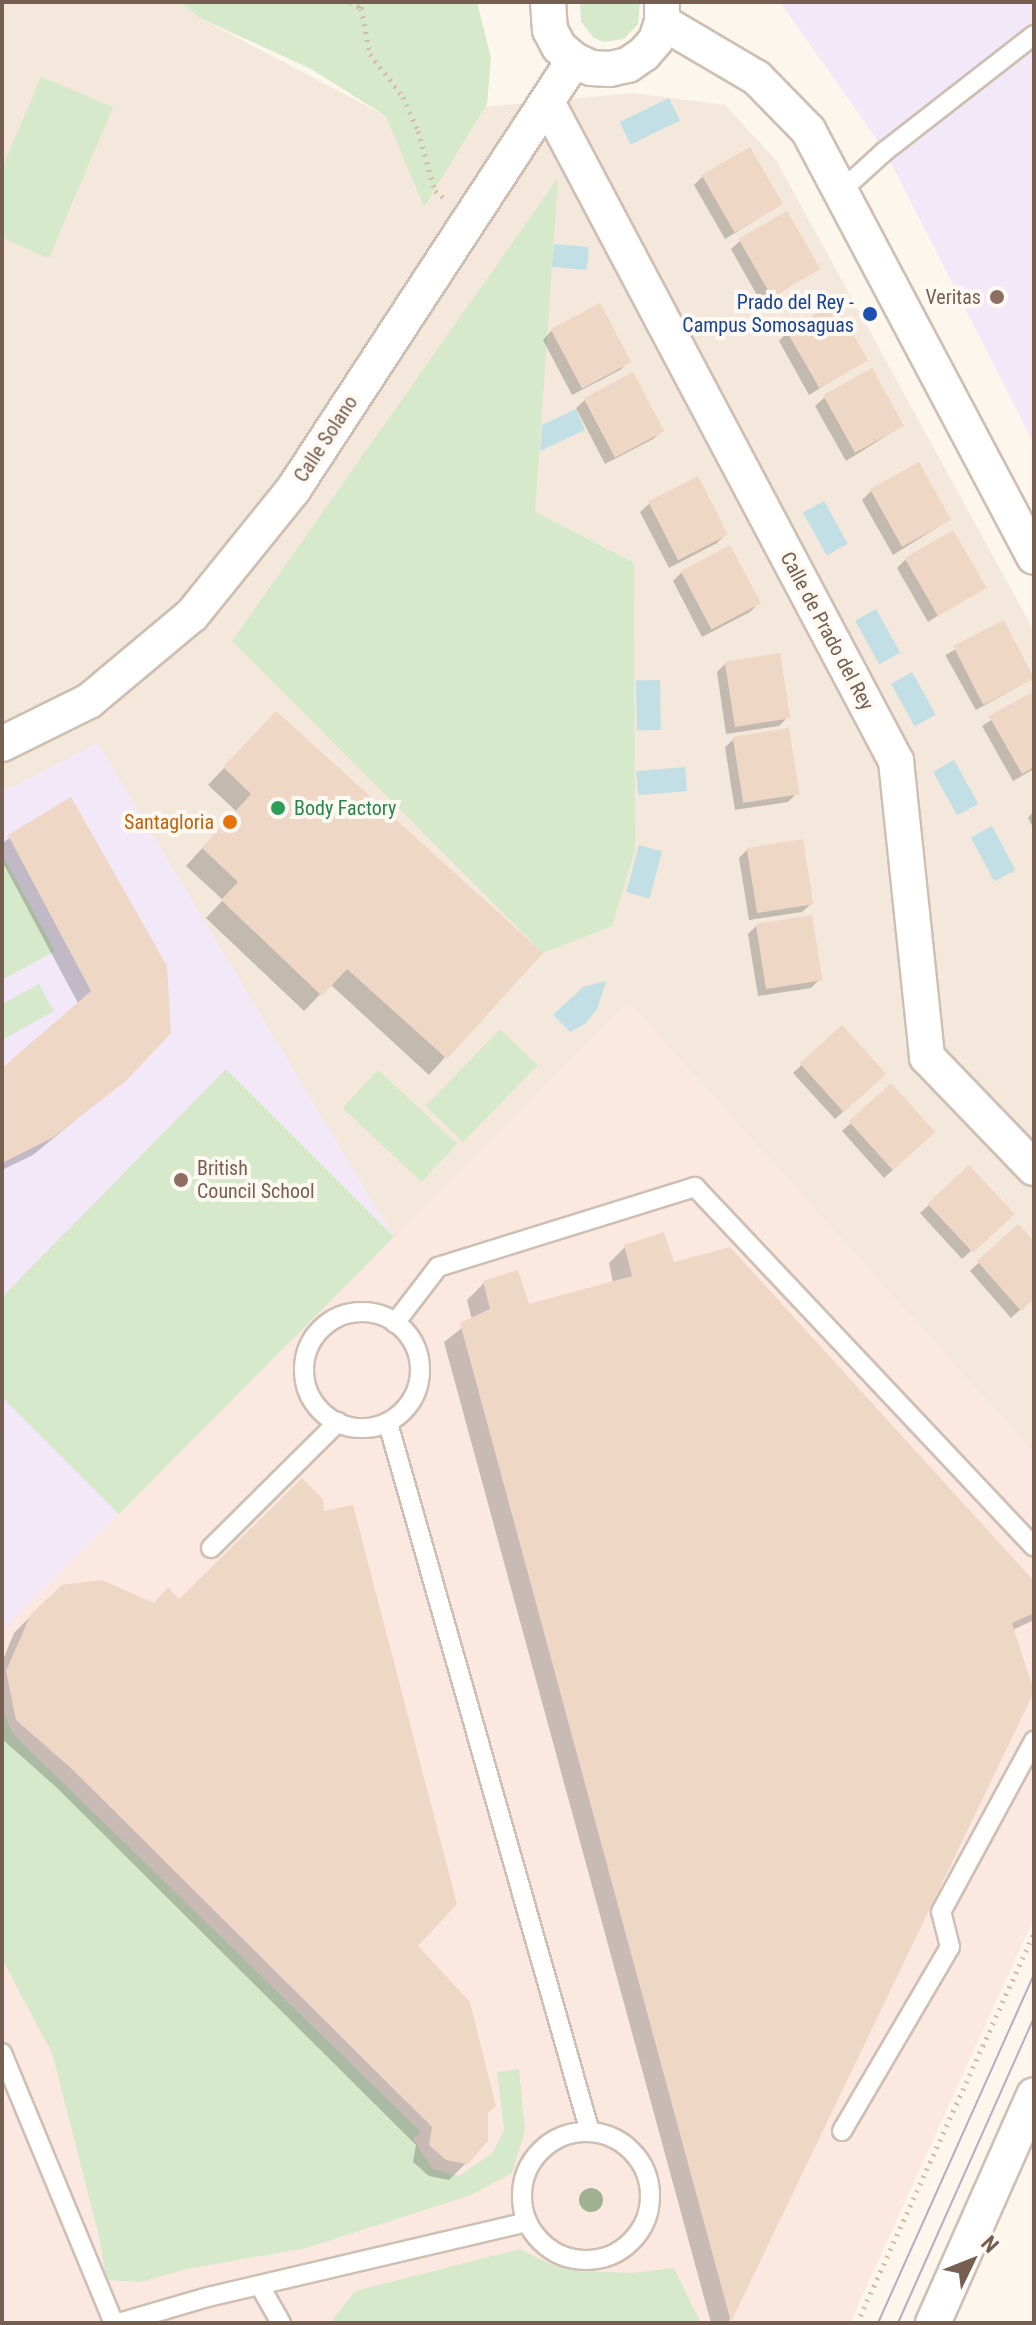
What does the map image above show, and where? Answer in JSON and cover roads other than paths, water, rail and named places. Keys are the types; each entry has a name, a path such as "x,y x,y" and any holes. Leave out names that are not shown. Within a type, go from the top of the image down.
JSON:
{"street":[{"path":"548,2 550,30 559,47 574,60 591,68 610,69 628,65 650,47 662,12 757,78 808,130 1034,557"},
{"name":"Calle Solano","path":"2,744 89,701 192,615 293,490 574,60"},
{"name":"Calle de Prado del Rey","path":"547,102 896,761 927,1057 1034,1168"},
{"path":"933,2323 1034,2095"}],"lane":[{"path":"841,191 885,151 1034,35"},
{"path":"395,1323 438,1267 695,1187 1034,1547"},
{"path":"357,1312 377,1314 395,1323 409,1337 418,1355 420,1375 415,1395 404,1411 388,1423 369,1428 351,1428 338,1422 319,1410 308,1394 304,1367 311,1341 323,1327 357,1312"},
{"path":"211,1548 338,1422"},
{"path":"388,1423 590,2132"},
{"path":"842,2131 950,1947 941,1912 1034,1741"},
{"path":"2,2053 116,2323 527,2222"},
{"path":"590,2132 611,2136 630,2148 643,2165 651,2186 650,2208 643,2228 630,2245 612,2256 592,2261 570,2260 551,2251 535,2237 527,2222 521,2197 524,2176 534,2157 549,2143 569,2134 590,2132"},
{"path":"260,2286 281,2323"}],"water":[{"path":"669,98 680,120 631,145 620,122"},
{"path":"554,244 589,247 587,270 552,267"},
{"path":"576,409 585,430 540,451 542,425"},
{"path":"824,501 848,544 827,555 803,513"},
{"path":"876,609 900,653 879,664 855,621"},
{"path":"912,672 936,715 915,726 891,684"},
{"path":"636,680 660,680 661,730 637,730"},
{"path":"954,760 978,804 957,815 933,772"},
{"path":"685,767 687,791 638,795 636,771"},
{"path":"992,826 1015,870 994,881 971,837"},
{"path":"639,845 662,851 650,899 626,892"},
{"path":"606,981 597,1009 585,1024 570,1032 553,1015 583,987"}],"tram line":[{"path":"878,2323 1034,1974"},
{"path":"898,2323 1034,2018"}],"place":[{"name":"Veritas","path":"997,297"},
{"name":"Prado del Rey - Campus Somosaguas","path":"870,314"},
{"name":"Body Factory","path":"278,808"},
{"name":"Santagloria","path":"230,822"},
{"name":"British Council School","path":"181,1180"}]}
